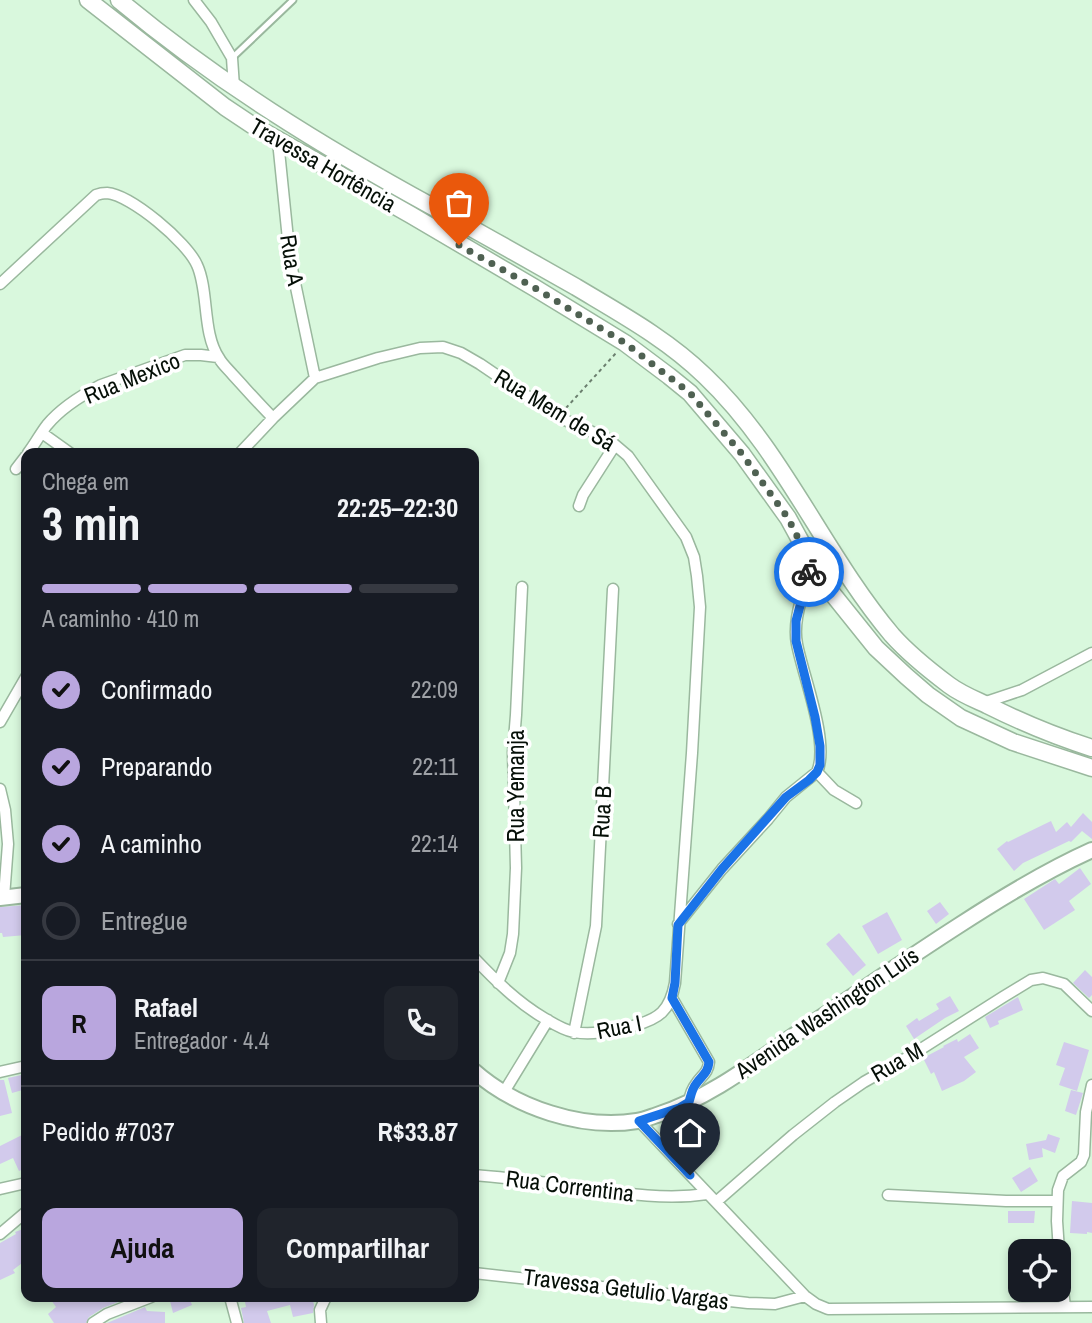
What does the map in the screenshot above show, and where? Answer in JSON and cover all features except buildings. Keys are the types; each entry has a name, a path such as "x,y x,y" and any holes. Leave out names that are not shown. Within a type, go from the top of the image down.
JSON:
{"main road":[{"name":"Travessa Hortência","path":"89,0 225,107 278,141 411,215 625,343 690,393 742,454 788,518 822,582 876,648 928,695 961,718 1013,741 1092,768"},
{"name":"Travessa Hortência","path":"119,0 234,88 351,160 624,316 681,355 746,419 785,474 859,591 893,636 916,659 965,696 1049,734 1092,748"},
{"name":"Avenida Washington Luís","path":"479,1074 525,1103 589,1123 639,1121 679,1108 734,1077 986,908 1043,874 1092,850"},
{"path":"2,898 21,896"}],"street":[{"path":"194,0 211,22 232,58 234,88"},
{"name":"Rua A","path":"278,141 290,259 315,378"},
{"path":"0,284 96,195 104,192 134,204 159,222 197,264 211,337 218,357 273,418"},
{"name":"Rua Mem de Sá","path":"245,448 315,378 420,348 443,347 480,363 558,417 592,431 628,456 687,537 697,576 700,607 678,925"},
{"name":"Rua Mexico","path":"32,448 58,414 102,385 185,355 218,357"},
{"path":"42,433 63,448"},
{"path":"579,506 583,495 615,445"},
{"name":"Rua Mexico","path":"16,469 21,463"},
{"path":"689,1102 695,1085 707,1072 709,1062 672,998 678,925 722,869 786,797 817,772 821,759 815,717 796,641 796,621 810,569 807,556 788,518"},
{"name":"Rua Yemanja","path":"498,983 510,953 513,934 516,868 513,752 522,587"},
{"name":"Rua B","path":"574,1032 596,926 613,589"},
{"path":"982,703 1022,690 1092,653"},
{"path":"0,722 21,686"},
{"path":"817,772 834,790 856,803"},
{"path":"0,789 8,844 2,898"},
{"name":"Rua I","path":"479,963 517,1000 558,1026 574,1032 598,1033 653,1020 672,998"},
{"name":"Rua M","path":"716,1202 835,1102 1031,980 1043,978 1064,984 1092,1011"},
{"path":"504,1092 548,1020"},
{"path":"0,1072 21,1067"},
{"path":"1058,1239 1058,1190 1063,1176 1081,1162 1084,1155 1086,1112 1092,1085"},
{"path":"639,1121 805,1296 828,1309 1092,1307"},
{"name":"Rua Correntina","path":"479,1175 664,1197 707,1194"},
{"path":"0,1189 21,1184"},
{"path":"888,1195 1057,1201"},
{"path":"0,1234 21,1216"},
{"name":"Travessa Getulio Vargas","path":"479,1273 748,1303 775,1304 805,1296"},
{"path":"93,1323 107,1314 138,1302"},
{"path":"231,1302 237,1323"},
{"path":"321,1320 320,1310 324,1302"},
{"path":"1064,1302 1065,1307"}],"lane":[{"path":"232,58 293,0"}],"path":[{"path":"558,417 625,343"}],"way so far":[{"path":"459,245 625,343 690,393 742,454 788,518 807,556 809,572"}],"route":[{"path":"690,1175 639,1121 689,1102 692,1090 709,1066 672,998 678,925 722,869 786,797 809,780 820,765 815,717 796,641 796,621 809,572"}]}
